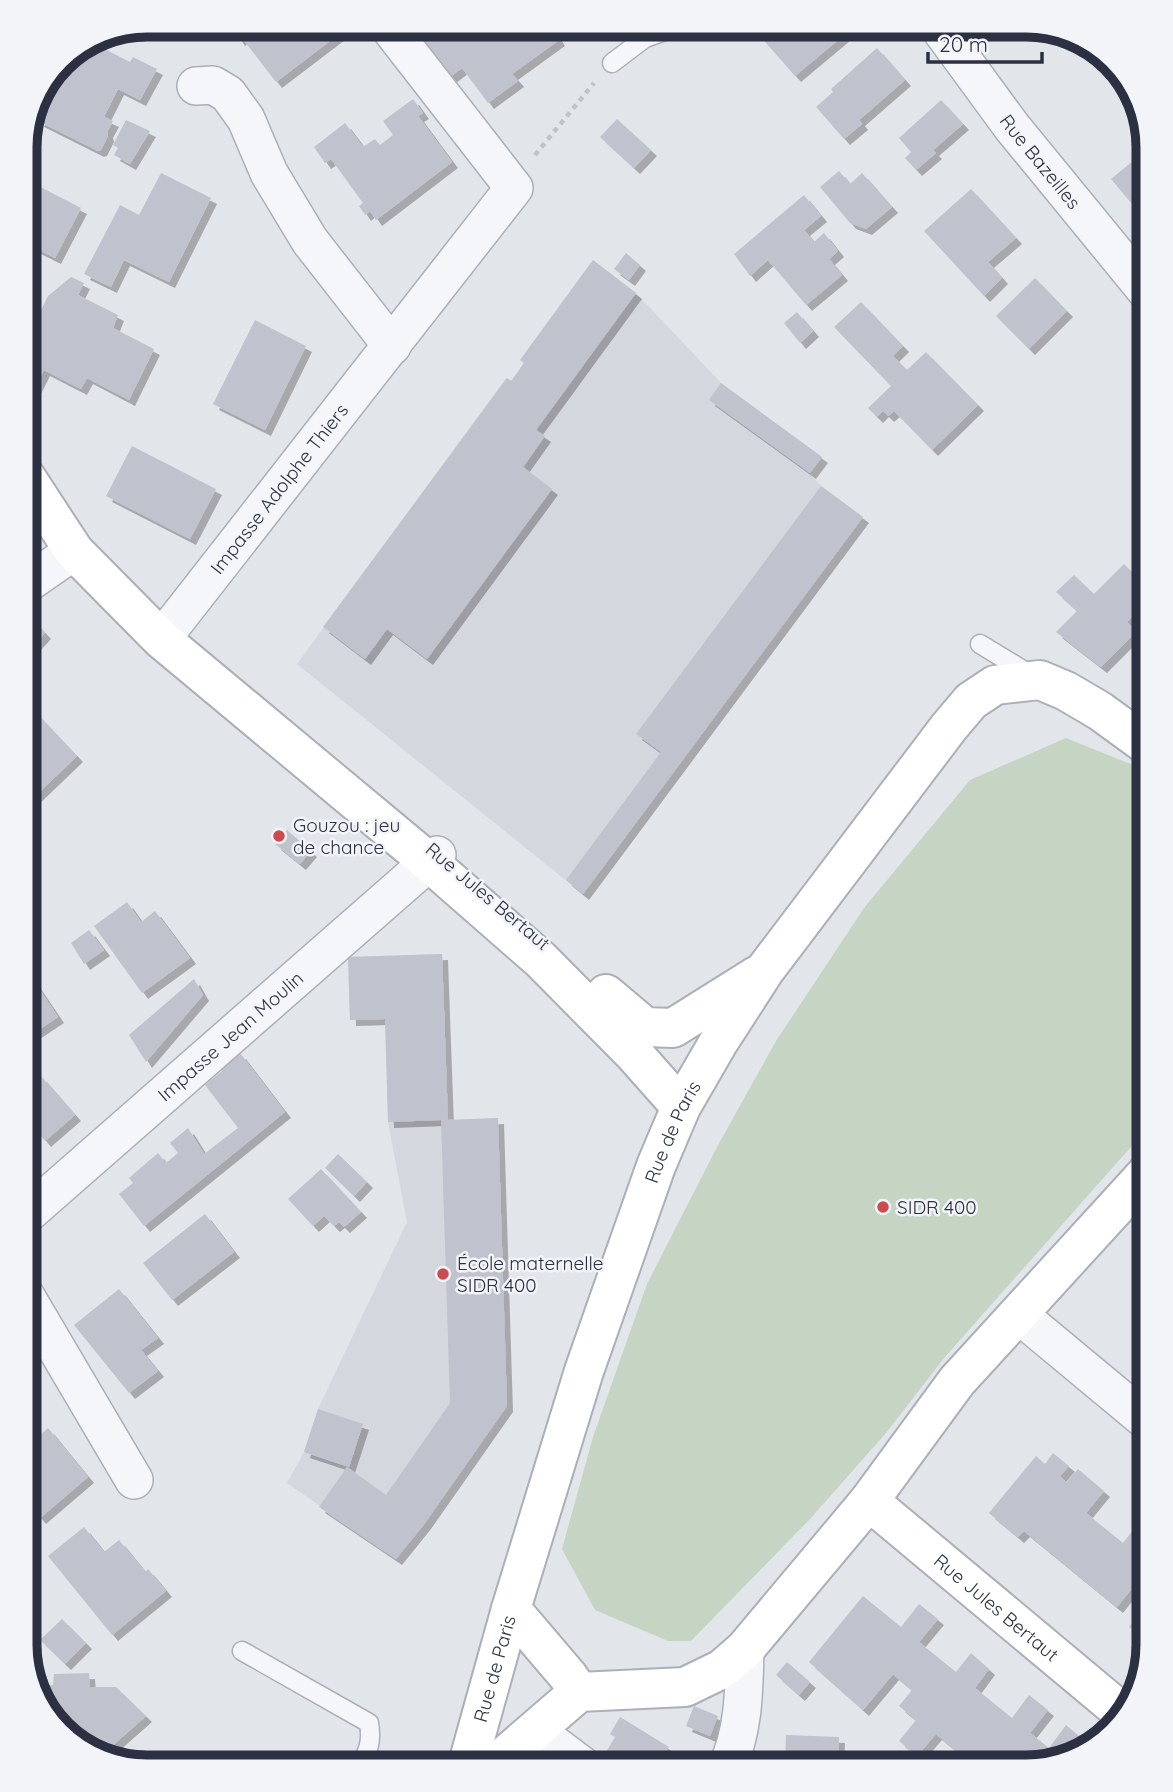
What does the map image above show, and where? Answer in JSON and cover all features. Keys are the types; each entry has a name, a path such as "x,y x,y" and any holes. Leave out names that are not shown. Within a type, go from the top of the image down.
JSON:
{"street":[{"path":"397,37 514,188"},
{"name":"Rue Bazeilles","path":"946,37 1012,127 1136,277"},
{"path":"196,86 213,85 228,94 246,119 269,173 310,241 392,346"},
{"name":"Impasse Adolphe Thiers","path":"164,636 514,188"},
{"name":"Rue Jules Bertaut","path":"37,493 84,561 164,636 433,859 645,1027 673,1028 765,970"},
{"path":"37,580 84,561"},
{"path":"1040,680 1066,691 1100,711 1136,737"},
{"name":"Rue de Paris","path":"470,1755 511,1609 584,1371 656,1166 681,1107 765,970 971,701 995,685 1040,680"},
{"path":"1100,711 1136,717"},
{"name":"Rue Jules Bertaut","path":"433,859 541,960 634,1054 681,1107"},
{"name":"Impasse Jean Moulin","path":"37,1205 433,859"},
{"path":"506,1755 579,1692 685,1687 722,1669 745,1649 869,1501 957,1381 1136,1186"},
{"path":"1018,1314 1136,1411"},
{"path":"37,1317 134,1480"},
{"name":"Rue Jules Bertaut","path":"869,1501 935,1559 1117,1707"},
{"path":"511,1609 579,1692"},
{"path":"733,1755 737,1746 744,1700 745,1649"},
{"path":"535,1730 568,1755"}],"lane":[{"path":"612,63 648,37"},
{"path":"980,644 1040,680"},
{"path":"242,1651 369,1723 372,1739 367,1755"}],"path":[{"path":"514,188 535,155 612,63"}],"shaded area":[{"path":"593,260 636,293 721,383 822,457 810,474 821,486 863,517 583,894 297,664 506,378 512,381 524,364 520,360"},
{"name":"École maternelle SIDR 400","path":"442,954 448,1120 498,1118 507,1406 425,1523 396,1559 287,1483 304,1452 318,1409 407,1222 388,1122 385,1019 350,1020 348,957"}],"green space":[{"name":"SIDR 400","path":"1066,738 1136,766 1136,1142 945,1357 886,1433 810,1519 691,1641 668,1641 595,1610 562,1549 593,1437 647,1284 717,1147 776,1041 864,908 970,780"}],"building":[{"path":"237,37 335,37 276,82 242,38 239,40"},
{"path":"557,37 559,40 512,74 518,81 488,103 462,68 446,80 415,39"},
{"path":"761,37 842,37 795,76"},
{"path":"101,47 130,62 133,57 157,69 140,100 118,89 104,117 113,121 101,150 98,151 39,122 59,80 74,64"},
{"path":"877,48 905,80 859,120 862,124 844,139 816,107 833,92 831,89"},
{"path":"413,99 423,113 418,116 452,162 376,220 370,211 365,215 359,206 363,203 331,159 325,163 314,147 345,123 363,147 375,139 380,145 393,135 383,121"},
{"path":"941,100 963,124 933,150 936,153 916,170 905,158 911,152 899,138"},
{"path":"617,119 651,150 634,168 600,137"},
{"path":"126,120 150,131 130,164 114,155 118,148 113,145"},
{"path":"1136,159 1136,200 1132,204 1111,179"},
{"path":"839,171 850,184 862,173 892,207 866,229 850,223 820,187"},
{"path":"161,173 211,198 169,282 124,260 111,287 84,274 120,205 139,215"},
{"path":"37,185 81,208 55,258 37,249"},
{"path":"971,189 1016,238 988,262 1002,278 984,296 924,231"},
{"path":"804,195 821,216 804,230 814,242 824,233 838,251 829,259 842,275 806,305 768,260 750,276 734,254"},
{"path":"626,253 640,265 629,280 614,269"},
{"path":"593,260 636,293 536,430 545,436 523,467 552,489 427,659 387,629 365,659 323,627 507,378 511,381 524,363 520,360"},
{"path":"71,277 84,283 78,295 118,315 113,328 154,349 129,400 87,378 81,389 44,370 37,384 37,318 48,296"},
{"path":"1035,278 1067,311 1029,349 996,316"},
{"path":"861,302 903,346 893,356 907,370 926,352 978,405 932,450 894,411 888,416 883,411 877,417 868,408 891,386 834,327"},
{"path":"797,312 813,331 800,343 784,323"},
{"path":"255,320 306,346 265,430 213,404"},
{"path":"721,383 822,457 810,473 709,400"},
{"path":"132,446 216,489 190,539 106,496"},
{"path":"821,486 863,517 583,894 566,880 661,752 636,734"},
{"path":"1124,564 1136,576 1136,613 1127,622 1136,632 1101,667 1056,632 1077,611 1056,592 1074,575 1094,594"},
{"path":"37,624 45,633 37,642"},
{"path":"37,714 77,756 37,794"},
{"path":"287,830 311,851 300,864 275,844"},
{"path":"127,902 141,922 155,911 190,958 142,993 94,926"},
{"path":"89,930 104,950 84,964 71,943"},
{"path":"442,954 448,1120 498,1118 507,1406 425,1523 396,1559 319,1507 347,1467 386,1495 450,1403 441,1120 388,1122 385,1019 350,1020 348,957"},
{"path":"194,979 203,995 146,1062 129,1035"},
{"path":"37,986 58,1017 37,1031"},
{"path":"240,1053 285,1112 144,1226 119,1194 133,1183 129,1178 158,1153 166,1163 178,1153 170,1143 188,1128 204,1154 238,1128 205,1085 222,1071 219,1068"},
{"path":"41,1076 75,1115 45,1141 37,1131 37,1080"},
{"path":"338,1154 367,1182 354,1196 325,1168"},
{"path":"321,1169 361,1212 344,1227 339,1222 334,1226 324,1216 313,1226 288,1199"},
{"path":"205,1214 234,1252 172,1300 143,1263"},
{"path":"119,1289 158,1338 141,1350 158,1371 129,1393 74,1325"},
{"path":"318,1409 363,1424 349,1467 304,1452"},
{"path":"48,1428 88,1477 40,1518 37,1514 37,1438"},
{"path":"1053,1453 1069,1466 1060,1476 1066,1482 1059,1490 1078,1469 1104,1491 1086,1513 1123,1543 1136,1526 1136,1583 1117,1607 1024,1531 1018,1537 989,1513 1036,1456 1045,1464"},
{"path":"84,1527 104,1552 119,1540 145,1572 148,1569 166,1591 112,1635 48,1556"},
{"path":"863,1596 901,1627 919,1604 938,1619 919,1642 956,1672 971,1653 989,1669 975,1688 1012,1718 1029,1695 1048,1710 1030,1733 1049,1748 1066,1725 1083,1740 1055,1752 1041,1754 950,1755 955,1750 936,1734 916,1755 899,1741 916,1720 899,1706 912,1690 893,1674 863,1710 809,1662"},
{"path":"1136,1618 1136,1633 1129,1627"},
{"path":"62,1619 86,1643 65,1664 40,1640"},
{"path":"787,1662 810,1682 799,1695 776,1675"},
{"path":"89,1673 90,1687 116,1687 146,1716 109,1749 105,1747 80,1733 59,1712 44,1685 53,1685 54,1674"},
{"path":"694,1706 718,1716 710,1736 686,1726"},
{"path":"620,1717 669,1747 664,1755 604,1755 615,1737 610,1734"},
{"path":"786,1735 839,1737 838,1755 785,1755"}],"place":[{"name":"Gouzou : jeu de chance","path":"279,836"},
{"name":"SIDR 400","path":"883,1207"},
{"name":"École maternelle SIDR 400","path":"443,1274"}]}
